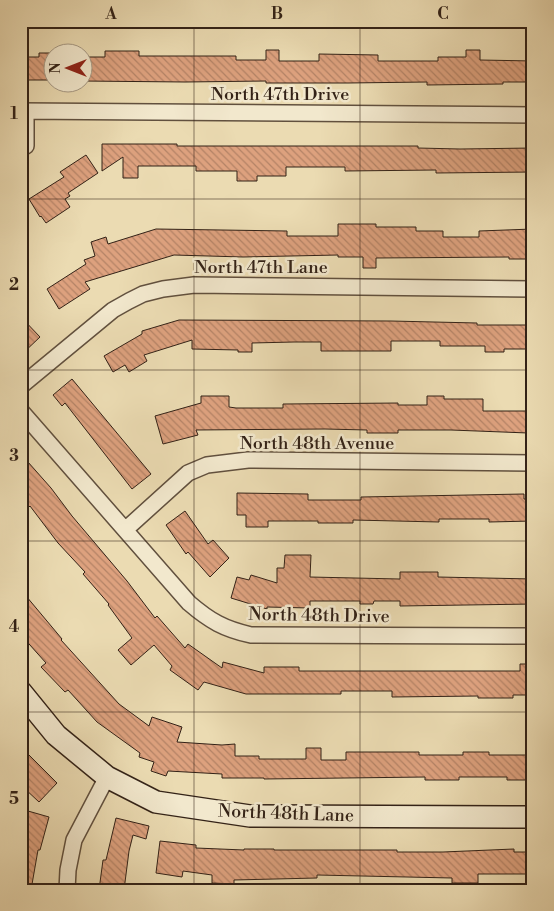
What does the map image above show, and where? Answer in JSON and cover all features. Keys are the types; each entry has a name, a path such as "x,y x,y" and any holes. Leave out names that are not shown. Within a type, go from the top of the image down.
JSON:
{"street":[{"name":"North 47th Drive","path":"26,146 24,111 533,115"},
{"name":"North 47th Lane","path":"21,386 113,310 142,294 176,286 533,289"},
{"name":"North 48th Drive","path":"21,410 189,603 203,615 225,628 251,635 533,636"},
{"name":"North 48th Avenue","path":"125,530 188,472 207,465 258,460 533,463"},
{"name":"North 48th Lane","path":"21,692 56,735 107,777 156,802 250,816 533,817"},
{"path":"67,890 68,870 74,840 107,777"}],"building":[{"path":"266,50 279,50 279,61 319,61 319,54 378,55 378,61 438,61 438,57 466,57 466,50 480,50 480,60 533,61 533,82 427,85 427,82 92,81 92,57 105,57 105,51 139,51 139,56 236,56 236,60 266,60"},
{"path":"39,53 42,53 42,80 23,80 23,57 39,57"},
{"path":"102,144 177,144 177,146 418,146 418,148 460,149 533,148 533,172 436,173 436,170 345,171 345,167 286,167 286,176 257,176 257,181 237,181 237,171 196,171 196,166 138,166 138,178 123,178 123,157 102,171"},
{"path":"86,155 98,173 68,193 70,196 65,199 70,207 46,223 29,199 64,177 60,172"},
{"path":"338,224 376,224 376,227 416,227 416,231 443,231 443,237 479,237 479,231 533,229 533,259 509,259 509,257 376,258 376,268 363,268 363,257 338,257 338,255 243,257 174,255 85,282 90,289 59,309 47,289 86,264 84,260 95,256 91,242 106,237 108,244 156,229 287,231 287,236 338,236"},
{"path":"21,317 40,337 21,355"},
{"path":"179,320 391,321 477,323 477,325 533,325 533,349 504,349 504,352 485,352 485,346 440,346 440,341 391,341 391,351 321,351 321,342 294,342 252,343 252,352 238,352 238,350 192,349 192,340 144,355 147,361 129,372 125,365 113,372 104,356 142,334 142,331"},
{"path":"72,379 151,474 132,489 65,403 62,406 53,395"},
{"path":"201,396 229,396 229,407 236,408 283,408 283,404 398,403 398,405 427,405 427,396 444,396 444,399 483,399 483,411 528,411 528,433 451,430 398,430 398,433 367,433 367,430 325,429 196,430 198,435 163,444 155,416 201,403"},
{"path":"28,462 127,581 155,618 157,616 185,648 188,644 222,668 223,662 264,673 264,667 299,667 299,671 520,671 520,664 533,664 533,695 513,695 513,698 478,698 478,696 392,697 392,691 341,691 341,694 246,694 204,682 198,690 170,670 172,666 154,645 131,665 118,650 132,638 109,604 83,574 85,572 58,543 30,506 27,509 21,502 21,468"},
{"path":"237,493 308,494 308,500 361,500 361,497 524,494 524,499 533,499 533,521 489,522 489,519 439,519 439,522 353,520 353,523 318,523 318,521 268,521 268,527 246,527 246,515 237,515"},
{"path":"185,511 208,544 213,540 229,558 210,577 188,552 186,554 166,525"},
{"path":"285,555 311,555 310,577 400,579 400,572 438,572 438,577 533,579 533,604 400,606 400,601 374,601 373,604 360,604 360,601 310,601 310,608 267,607 267,609 231,598 237,577 249,580 251,575 277,583 277,568 284,568"},
{"path":"21,590 61,640 119,704 149,726 152,717 182,727 177,742 235,744 235,756 259,756 259,759 306,759 306,748 321,748 321,760 346,760 346,752 419,752 419,755 463,755 463,752 489,752 489,755 533,755 533,780 507,780 507,777 459,777 459,780 425,780 425,777 264,779 222,778 222,774 168,771 166,776 151,771 154,762 139,757 140,753 97,722 68,690 65,692 41,667 46,663 21,635"},
{"path":"21,747 57,783 39,802 23,787 29,781 21,773"},
{"path":"28,811 49,817 40,850 38,850 31,890 21,890 21,837"},
{"path":"116,818 149,826 146,839 133,835 124,890 99,890 103,860 106,860"},
{"path":"160,841 196,845 196,848 244,850 397,850 397,852 443,852 514,849 514,852 533,852 533,874 478,874 478,883 452,883 452,878 317,875 317,878 234,880 234,884 212,883 212,875 183,871 182,877 156,873"}]}
